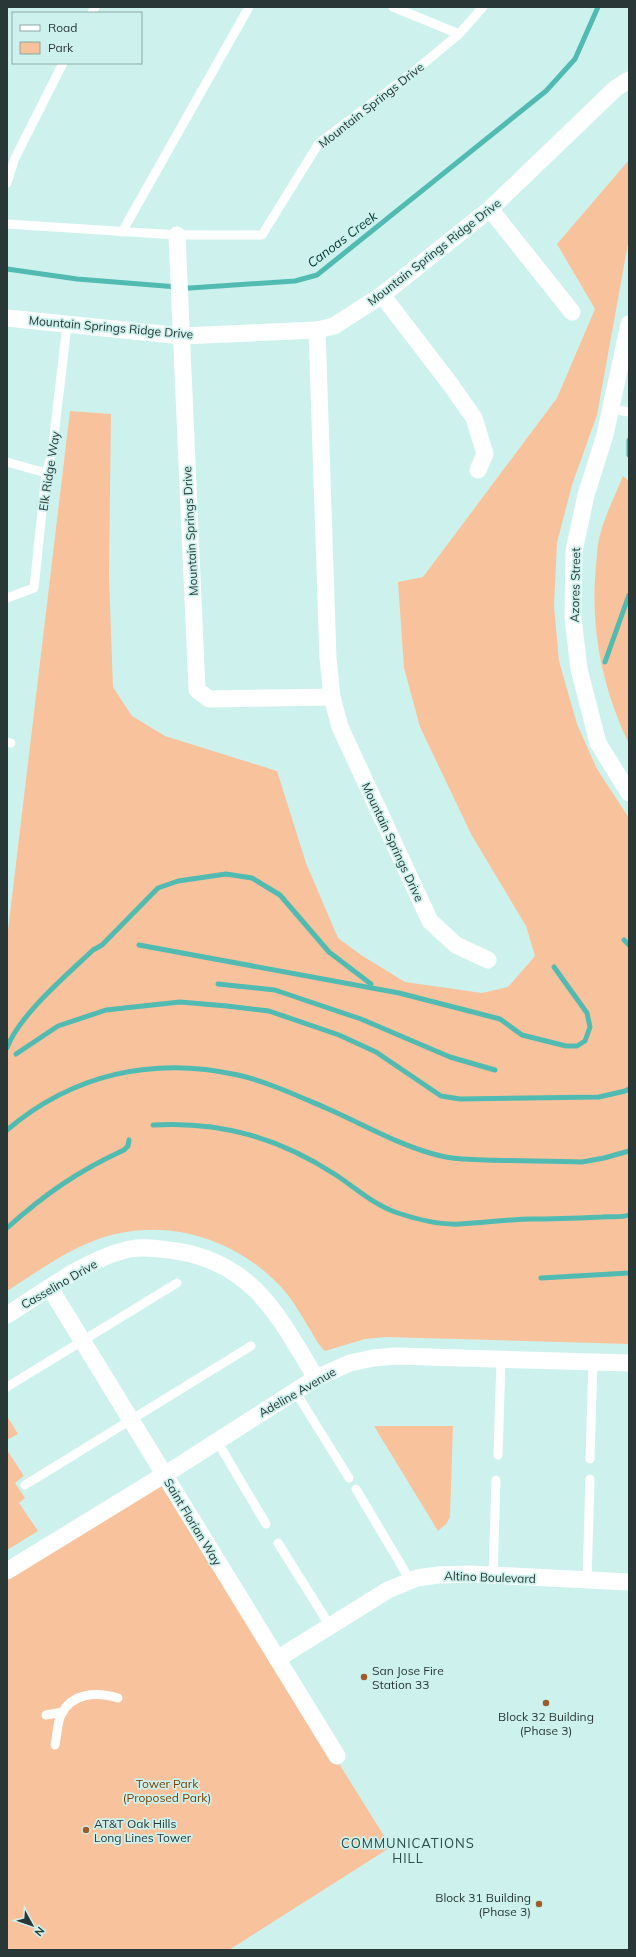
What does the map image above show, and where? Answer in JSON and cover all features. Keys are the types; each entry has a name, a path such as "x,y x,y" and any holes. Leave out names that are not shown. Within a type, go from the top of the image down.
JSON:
{"street":[{"name":"Mountain Springs Ridge Drive","path":"7,318 182,336 317,330 334,326 382,295 490,209 616,88 629,80"},
{"path":"490,209 572,312"},
{"name":"Mountain Springs Drive","path":"177,235 197,690 209,699 332,697"},
{"path":"382,295 451,385 474,418 485,454 478,470"},
{"name":"Azores Street","path":"629,324 605,435 586,495 574,551 573,618 579,669 598,743 629,793"},
{"name":"Mountain Springs Drive","path":"317,330 328,658 332,697 340,727 430,921 456,945 488,960"},
{"name":"Casselino Drive","path":"7,1314 102,1259 130,1249 150,1248 194,1254 210,1259 240,1277 255,1289 266,1301 284,1326 316,1378"},
{"name":"Saint Florian Way","path":"50,1288 338,1756"},
{"name":"Adeline Avenue","path":"7,1571 316,1378 350,1363 373,1358 395,1356 629,1363"},
{"name":"Altino Boulevard","path":"277,1659 388,1590 410,1580 438,1575 629,1582"}],"lane":[{"path":"122,232 249,7"},
{"path":"393,7 459,34"},
{"name":"Mountain Springs Drive","path":"7,224 177,235 262,235 319,143 418,69 459,34 483,7"},
{"path":"7,183 15,158 62,64"},
{"name":"Elk Ridge Way","path":"7,598 34,588 46,473 52,453 67,324"},
{"path":"611,409 629,412"},
{"path":"7,462 46,473"},
{"path":"7,1387 177,1283"},
{"path":"25,1485 251,1346"},
{"path":"498,1455 501,1359"},
{"path":"590,1459 593,1361"},
{"path":"295,1391 349,1478"},
{"path":"217,1441 266,1524"},
{"path":"587,1581 590,1479"},
{"path":"493,1576 496,1480"},
{"path":"356,1489 410,1580"},
{"path":"278,1543 330,1626"},
{"path":"56,1745 57,1731 63,1712 72,1701 88,1694 108,1695 118,1698"},
{"path":"46,1715 63,1712"}],"green space":[{"path":"629,160 629,238 597,415 572,485 557,543 554,606 559,661 577,724 597,769 629,818 629,1344 385,1337 365,1339 325,1351 317,1342 298,1309 286,1293 263,1270 241,1255 218,1243 194,1235 168,1231 142,1230 116,1234 91,1242 58,1258 7,1291 7,939 70,411 111,414 109,576 113,687 132,716 165,736 277,771 306,863 338,938 361,955 405,982 482,993 508,987 535,956 526,926 471,834 420,727 404,668 398,582 423,577 557,398 595,309 557,244"},
{"path":"623,476 629,481 629,744 605,679 600,657 595,612 598,542"},
{"path":"7,1416 18,1434 7,1440"},
{"path":"374,1426 453,1426 450,1517 446,1524 438,1531"},
{"path":"7,1450 24,1476 15,1483 25,1498 19,1503 38,1531 7,1550"},
{"name":"Tower Park (Proposed Park)","path":"163,1481 391,1847 229,1950 7,1950 7,1577"}],"waterway":[{"name":"Canoas Creek","path":"7,269 77,279 190,288 295,281 317,275 546,91 575,59 598,7"},
{"path":"629,440 629,455"},
{"path":"605,662 629,595"},
{"path":"7,1048 13,1035 22,1022 58,983 93,950 102,945 158,888 178,881 226,874 252,878 280,895 329,952 371,984"},
{"path":"624,940 629,945"},
{"path":"139,945 399,993 500,1019 522,1035 566,1046 577,1046 585,1041 590,1027 587,1013 554,967"},
{"path":"218,984 275,990 361,1019 450,1057 495,1070"},
{"path":"16,1054 58,1026 106,1010 180,1002 269,1011 339,1035 376,1052 441,1096 460,1099 599,1097 629,1089"},
{"path":"7,1130 32,1111 59,1095 87,1083 115,1074 145,1069 175,1068 206,1070 238,1075 260,1081 326,1108 411,1147 447,1157 458,1159 582,1162 629,1151"},
{"path":"153,1125 178,1124 226,1129 271,1142 315,1162 381,1206 398,1213 429,1221 445,1224 460,1224 514,1220 619,1217 629,1215"},
{"path":"7,1228 35,1204 62,1184 92,1166 124,1150 128,1146 129,1140"},
{"path":"541,1278 629,1273"}],"place":[{"name":"San Jose Fire Station 33","path":"364,1677"},
{"name":"Block 32 Building (Phase 3)","path":"546,1703"},
{"name":"AT&T Oak Hills Long Lines Tower","path":"86,1830"},
{"name":"Block 31 Building (Phase 3)","path":"539,1904"}],"district":[{"name":"COMMUNICATIONS HILL","path":"408,1850"}]}
